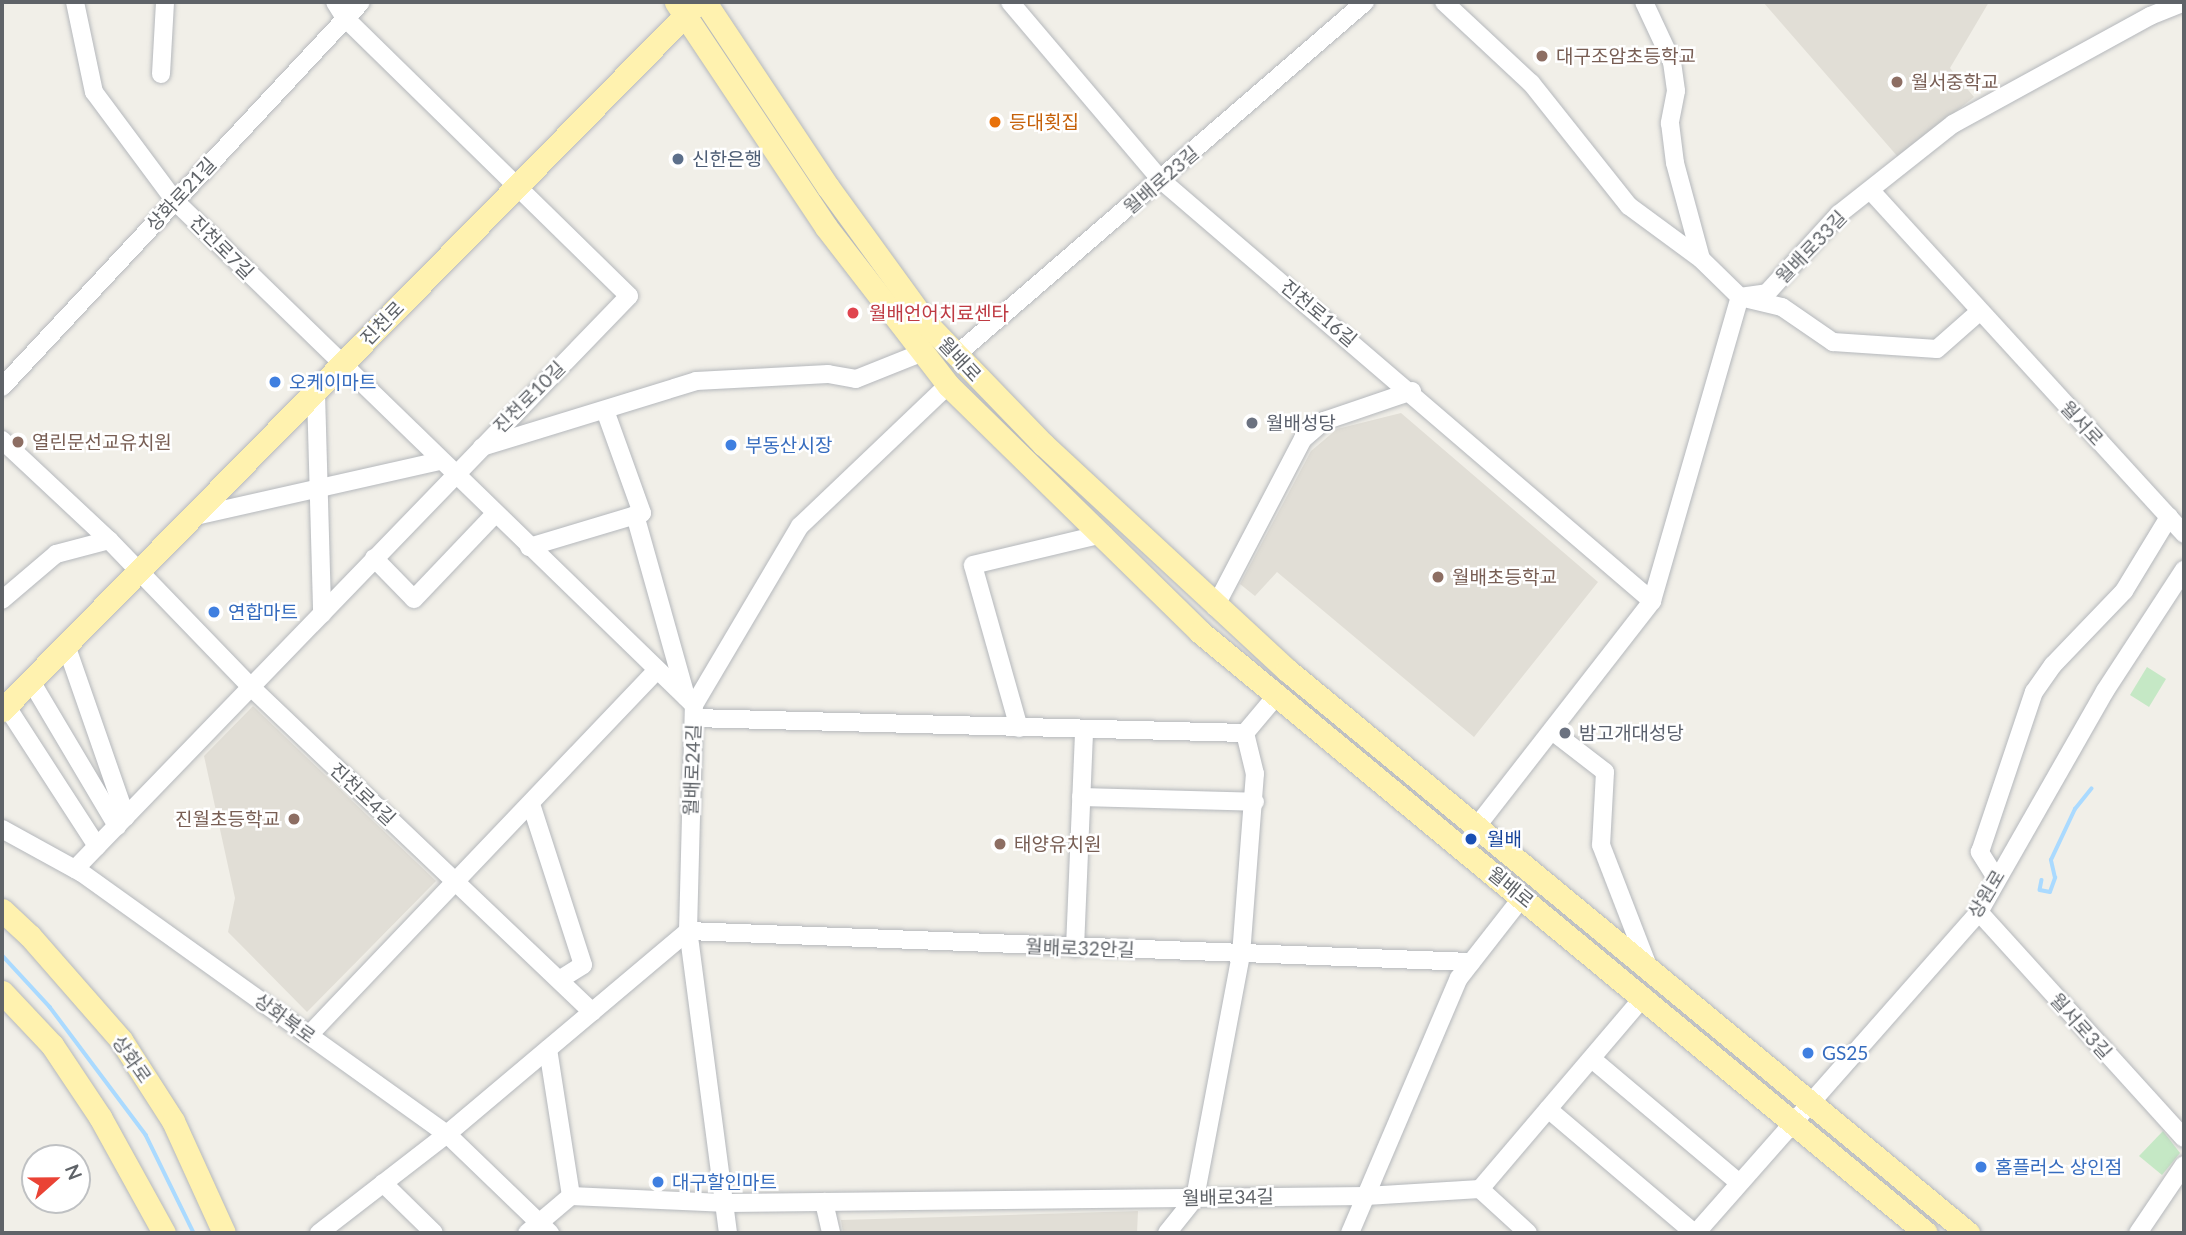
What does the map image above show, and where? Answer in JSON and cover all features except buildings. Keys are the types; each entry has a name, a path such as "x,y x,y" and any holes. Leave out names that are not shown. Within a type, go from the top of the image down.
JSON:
{"main road":[{"name":"월배로","path":"705,2 828,187 955,355 1215,607 1650,972 1968,1233"},
{"name":"월배로","path":"686,6 826,227 920,353 948,385 1200,632 1644,996 1926,1233"},
{"name":"진천로","path":"4,708 316,393 686,6"},
{"name":"상화로","path":"2,910 30,936 121,1040 173,1121 224,1233"},
{"path":"2,992 59,1055 100,1117 164,1233"}],"street":[{"name":"진천로7길","path":"75,2 94,92 175,201 340,366 657,670 692,707"},
{"path":"161,74 164,2"},
{"path":"320,2 345,18 516,185"},
{"path":"335,2 345,18"},
{"name":"상화로21길","path":"2,387 361,2"},
{"name":"진천로16길","path":"1010,2 1161,180 1412,391 1652,601"},
{"name":"월배로23길","path":"955,355 1365,2"},
{"path":"1444,2 1531,83 1629,206 1701,259 1740,297 1782,307 1833,342 1937,349 1979,312"},
{"path":"1644,2 1672,62 1676,91 1670,123 1675,163 1701,259"},
{"name":"월배로33길","path":"1740,297 1767,293 1839,214 1872,192 1953,124 2150,16 2184,2"},
{"name":"진천로10길","path":"75,869 252,688 479,448 629,296 516,185"},
{"name":"월서로","path":"1872,192 2184,534"},
{"path":"1477,826 1652,601 1740,297"},
{"path":"479,448 696,382 828,374 856,379 920,353"},
{"name":"월배로24길","path":"728,1233 688,932 692,707 800,526 948,385"},
{"path":"1215,607 1303,439 1324,421 1412,391"},
{"path":"316,393 322,614"},
{"path":"605,410 638,514 692,707 1019,728 1245,733"},
{"name":"진천로4길","path":"2,440 109,540 252,688 592,1012"},
{"path":"191,517 440,461"},
{"path":"374,558 414,599 495,514"},
{"path":"529,547 638,514"},
{"path":"1996,878 1980,852 2034,692 2053,665 2124,591 2169,517"},
{"path":"1019,728 974,565 1103,534"},
{"path":"2,600 56,554 109,540"},
{"name":"상원로","path":"1548,1109 1695,1233 1979,912 2105,691 2184,570"},
{"path":"66,645 122,821"},
{"path":"309,1035 457,883 657,670"},
{"path":"31,681 122,821"},
{"path":"1245,733 1277,695"},
{"path":"4,708 97,846"},
{"path":"1075,948 1084,730"},
{"path":"1552,731 1605,772 1601,845 1650,972"},
{"path":"1167,1233 1195,1198 1241,955 1255,802 1255,774 1245,733"},
{"path":"1081,797 1255,802"},
{"path":"531,804 583,965 559,980"},
{"name":"상화북로","path":"2,829 75,869 447,1134 538,1229"},
{"path":"1350,1233 1460,978 1523,896"},
{"name":"월서로3길","path":"1979,912 2184,1138"},
{"path":"319,1233 447,1134 688,932"},
{"name":"월배로32안길","path":"688,932 1471,962"},
{"path":"1528,1233 1479,1189 1644,996"},
{"path":"548,1049 571,1196"},
{"path":"1592,1059 1740,1182"},
{"path":"2138,1233 2184,1165"},
{"path":"383,1183 434,1233"},
{"name":"월배로34길","path":"722,1203 1366,1196 1479,1189"},
{"path":"538,1229 571,1196 722,1203"},
{"path":"824,1202 831,1233"}],"shaded area":[{"name":"월서중학교","path":"1763,2 1989,2 1950,68 1974,97 1898,157"},
{"name":"월배초등학교","path":"1401,413 1598,582 1474,737 1277,572 1255,596 1240,584 1311,451 1337,429"},
{"name":"진월초등학교","path":"253,706 436,881 307,1012 228,932 235,898 204,756"},
{"path":"1138,1211 1137,1233 843,1233 841,1220"}],"green space":[{"path":"2147,667 2166,679 2149,707 2130,695"},
{"path":"2163,1131 2180,1153 2162,1175 2139,1156"}],"waterway":[{"path":"2042,880 2040,890 2050,892 2055,878 2051,860 2075,809 2091,789"},
{"path":"2,955 50,1007 146,1135 194,1233"}],"place":[{"name":"대구조암초등학교","path":"1542,56"},
{"name":"월서중학교","path":"1897,82"},
{"name":"등대횟집","path":"995,122"},
{"name":"신한은행","path":"678,159"},
{"name":"월배언어치료센타","path":"853,313"},
{"name":"오케이마트","path":"275,382"},
{"name":"월배성당","path":"1252,423"},
{"name":"열린문선교유치원","path":"18,442"},
{"name":"부동산시장","path":"731,445"},
{"name":"월배초등학교","path":"1438,577"},
{"name":"연합마트","path":"214,612"},
{"name":"밤고개대성당","path":"1565,733"},
{"name":"진월초등학교","path":"294,819"},
{"name":"월배","path":"1471,839"},
{"name":"태양유치원","path":"1000,844"},
{"name":"GS25","path":"1808,1053"},
{"name":"홈플러스 상인점","path":"1981,1167"},
{"name":"대구할인마트","path":"658,1182"}]}
